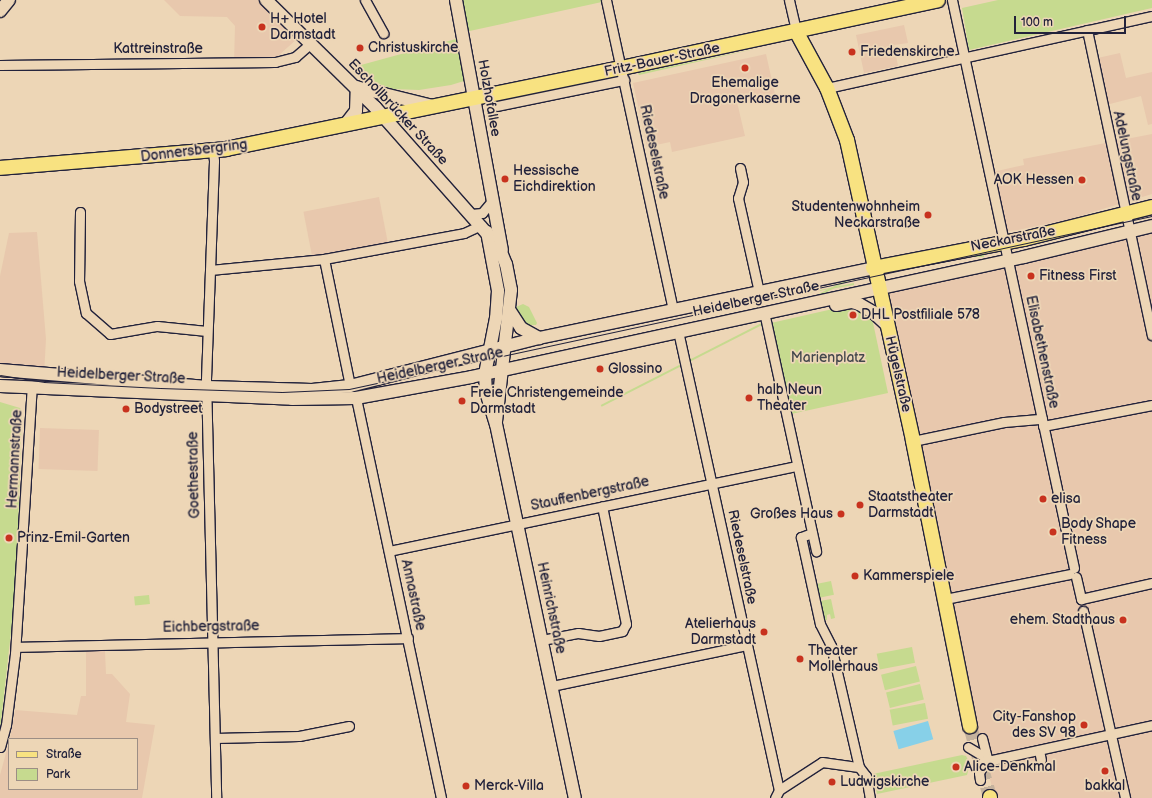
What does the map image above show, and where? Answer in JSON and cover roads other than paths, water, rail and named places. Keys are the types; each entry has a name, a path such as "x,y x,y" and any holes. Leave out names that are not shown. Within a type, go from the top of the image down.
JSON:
{"main road":[{"name":"Eschollbrücker Straße","path":"266,0 385,117 484,229 502,253 509,273 510,311 505,347"},
{"name":"Holzhofallee","path":"456,0 502,253"},
{"name":"Fritz-Bauer-Straße","path":"385,117 474,98 623,74 796,31 938,0"},
{"name":"Hügelstraße","path":"796,31 827,88 847,140 873,268 913,441 970,726"},
{"path":"345,125 356,111 356,87 386,97 435,106"},
{"name":"Donnersbergring","path":"0,168 213,151 385,117"},
{"name":"Neckarstraße","path":"873,268 1004,242 1152,207"},
{"name":"Neckarstraße","path":"878,288 1008,260 1152,226"},
{"path":"484,229 498,291 493,334 488,351"},
{"name":"Heidelberger Straße","path":"0,386 207,391 312,390 350,386 539,338 873,268"},
{"name":"Heidelberger Straße","path":"0,370 207,391 323,400 356,398 485,374 878,288"},
{"path":"800,305 815,309 852,302 873,312 886,324"},
{"path":"510,311 521,328 539,338"},
{"name":"Heinrichstraße","path":"496,424 505,347"},
{"name":"Heinrichstraße","path":"488,351 485,374 489,407 496,424 575,798"},
{"path":"32,387 33,374"}],"street":[{"path":"365,0 383,32"},
{"name":"Riedeselstraße","path":"606,0 623,74 672,310"},
{"path":"789,0 796,31"},
{"name":"Elisabethenstraße","path":"952,0 966,56 1073,573 1080,599 1152,583"},
{"path":"827,88 1152,16"},
{"name":"Adelungstraße","path":"1087,30 1152,335"},
{"name":"Kattreinstraße","path":"0,65 275,62 295,57 310,44"},
{"name":"Fritz-Bauer-Straße","path":"497,106 623,74"},
{"name":"Goethestraße","path":"213,151 214,161 207,331 207,391 216,798"},
{"path":"740,168 743,182 738,198 758,292"},
{"path":"471,214 482,213 493,200"},
{"path":"80,212 79,281 86,313 110,334 157,326 207,331"},
{"path":"210,270 324,259 484,229"},
{"path":"324,259 350,386"},
{"path":"764,312 816,551"},
{"name":"Riedeselstraße","path":"678,331 747,645 777,794"},
{"name":"Hermannstraße","path":"0,747 6,725 16,647 32,387"},
{"name":"Annastraße","path":"356,398 441,798"},
{"path":"913,441 1004,422 1043,423 1152,405"},
{"name":"Stauffenbergstraße","path":"389,551 797,466"},
{"path":"542,640 578,633 599,636 622,631 626,624 602,506"},
{"path":"812,533 801,537 820,624 832,651 859,767 866,776 870,798"},
{"path":"945,599 1073,573"},
{"path":"1083,611 1111,739 1127,796"},
{"name":"Eichbergstraße","path":"16,647 212,641 408,638"},
{"path":"552,686 747,645"},
{"path":"968,747 987,760 1111,739 1152,725"},
{"path":"215,738 299,736 349,726"},
{"path":"980,780 979,773 987,760 982,738"},
{"path":"1039,750 1041,760"},
{"path":"777,794 822,762 859,767"}],"water":[{"path":"928,721 933,739 899,749 893,731"}],"tunnel":[{"path":"970,726 990,797"}],"tram line":[{"path":"0,375 44,382 160,388 282,392 349,389 1152,216"}],"place":[{"name":"H+ Hotel Darmstadt","path":"262,27"},
{"name":"Christuskirche","path":"360,48"},
{"name":"Friedenskirche","path":"852,52"},
{"name":"Ehemalige Dragonerkaserne","path":"745,68"},
{"name":"Hessische Eichdirektion","path":"505,179"},
{"name":"AOK Hessen","path":"1082,180"},
{"name":"Studentenwohnheim Neckarstraße","path":"928,215"},
{"name":"Fitness First","path":"1031,276"},
{"name":"DHL Postfiliale 578","path":"853,315"},
{"name":"Glossino","path":"600,369"},
{"name":"halb Neun Theater","path":"749,398"},
{"name":"Freie Christengemeinde Darmstadt","path":"462,401"},
{"name":"Bodystreet","path":"126,409"},
{"name":"elisa","path":"1043,499"},
{"name":"Staatstheater Darmstadt","path":"860,505"},
{"name":"Großes Haus","path":"841,514"},
{"name":"Body Shape Fitness","path":"1053,532"},
{"name":"Prinz-Emil-Garten","path":"9,538"},
{"name":"Kammerspiele","path":"855,576"},
{"name":"ehem. Stadthaus","path":"1123,620"},
{"name":"Atelierhaus Darmstadt","path":"764,632"},
{"name":"Theater Mollerhaus","path":"800,659"},
{"name":"City-Fanshop des SV 98","path":"1084,725"},
{"name":"Alice-Denkmal","path":"956,767"},
{"name":"bakkal","path":"1105,771"},
{"name":"Ludwigskirche","path":"832,782"},
{"name":"Merck-Villa","path":"466,786"}],"park label":[{"name":"Marienplatz","path":"828,358"}]}
